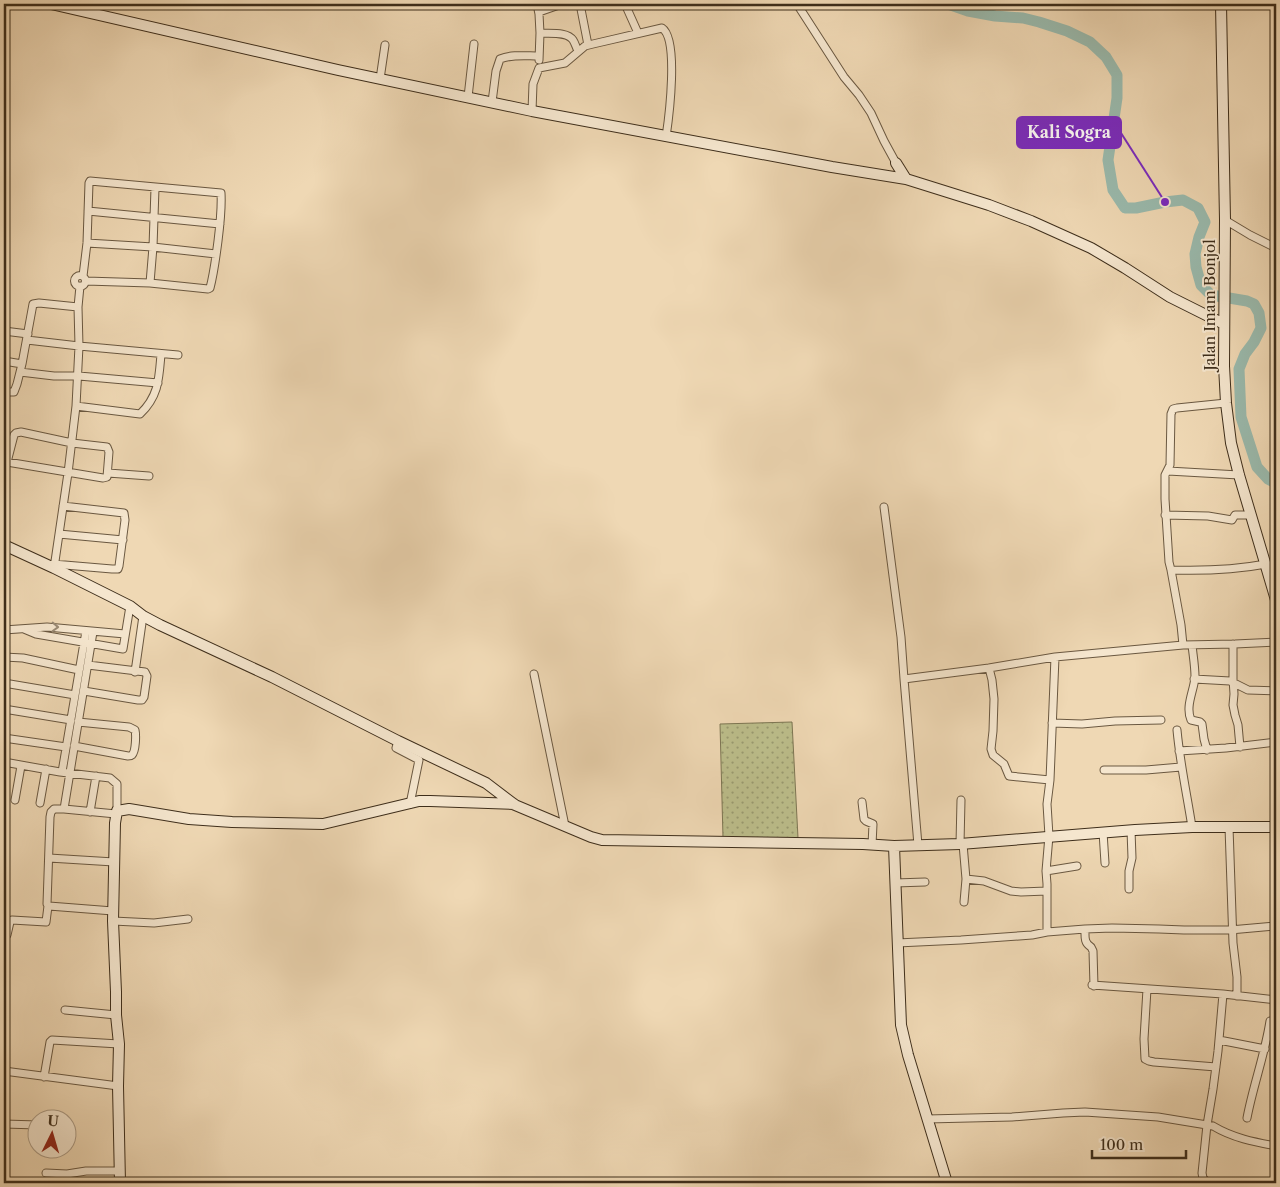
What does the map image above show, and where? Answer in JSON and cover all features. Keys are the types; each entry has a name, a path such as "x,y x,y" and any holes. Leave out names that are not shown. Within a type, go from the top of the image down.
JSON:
{"street":[{"path":"51,4 380,79 532,111 666,137 906,179 989,204 1031,221 1090,248 1170,297 1224,324"},
{"path":"532,111 533,84 539,68 540,33 538,8 562,4"},
{"path":"580,4 588,45"},
{"path":"625,4 638,34"},
{"path":"797,4 844,77 860,95 906,179"},
{"name":"Jalan Imam Bonjol","path":"1221,4 1226,403 1231,443 1239,475 1274,585 1276,600"},
{"path":"539,68 565,62 588,45 660,28 665,30 671,52 672,84 666,137"},
{"path":"540,33 569,36 578,51"},
{"path":"468,97 474,44"},
{"path":"380,79 385,46"},
{"path":"492,102 496,71 500,60 505,57 539,56"},
{"path":"889,176 896,163"},
{"path":"53,566 72,444 79,376 78,306 80,286 83,285 84,278 89,183 92,180 155,188 221,193 220,224 210,287 84,278"},
{"path":"150,283 155,188"},
{"path":"88,211 220,224"},
{"path":"1225,220 1276,248"},
{"path":"87,243 153,247 216,254"},
{"path":"4,392 15,390 22,364 32,306 36,303 78,306"},
{"path":"4,331 79,346 178,355"},
{"path":"76,406 139,414 156,392 161,354"},
{"path":"4,361 22,364"},
{"path":"20,372 158,383"},
{"path":"1183,645 1172,570 1169,562 1165,516 1165,474 1170,465 1171,411 1182,407 1226,403"},
{"path":"21,432 72,444 107,447 109,452 108,473 106,477 68,473 6,462 14,435 21,432"},
{"path":"1168,471 1239,475"},
{"path":"108,473 149,476"},
{"path":"53,566 118,569 123,540 126,520 124,513 63,506"},
{"path":"884,507 901,637 918,845"},
{"path":"1165,516 1208,516 1232,520 1235,515 1251,515"},
{"path":"59,534 123,540"},
{"path":"4,545 53,566 130,606 143,616 486,784 515,804 602,840 890,846 962,844 1131,830 1192,827 1276,827"},
{"path":"1172,570 1244,568 1266,564"},
{"path":"24,629 32,633 122,649 130,606"},
{"path":"135,672 143,616"},
{"path":"4,630 47,627 125,634"},
{"path":"64,809 74,746 75,695 79,670 90,631"},
{"path":"904,679 1055,657 1183,645 1276,642"},
{"path":"62,772 66,747 84,692 88,665 88,643"},
{"path":"1233,644 1234,710 1238,725 1240,747"},
{"path":"1192,645 1194,679 1190,694 1189,715 1191,720 1199,721 1202,724 1207,750"},
{"path":"4,657 23,658 79,670"},
{"path":"1047,932 1046,871 1049,836 1047,804 1050,780 1055,657"},
{"path":"84,692 142,700 148,676 145,672 88,665"},
{"path":"989,668 994,699 994,731 990,747 992,753 1004,764 1009,776 1050,780"},
{"path":"534,674 565,826"},
{"path":"1194,679 1230,681 1248,690 1276,691"},
{"path":"4,683 75,695"},
{"path":"4,710 129,727 135,730 136,733 134,752 128,756 74,746"},
{"path":"1052,723 1082,724 1161,720"},
{"path":"1177,730 1181,767 1192,827"},
{"path":"4,738 66,747"},
{"path":"398,741 396,748 419,760 410,804"},
{"path":"1179,751 1240,747 1276,742"},
{"path":"4,762 46,770 110,778 117,784 113,916 116,1015 119,1044 120,1183"},
{"path":"16,800 22,766"},
{"path":"1104,770 1146,770 1181,767"},
{"path":"40,803 46,770"},
{"path":"90,812 96,776"},
{"path":"961,800 962,844 966,879 964,902"},
{"path":"4,936 7,934 12,920 46,922 50,817 54,809 117,813 129,809 189,819 323,824 430,801 515,804"},
{"path":"862,802 864,819 873,824 873,845"},
{"path":"1229,827 1237,996"},
{"path":"1129,889 1132,858 1131,830"},
{"path":"1103,832 1105,863"},
{"path":"890,846 895,883 901,1025 908,1055 947,1183"},
{"path":"49,858 114,862"},
{"path":"1046,871 1077,866"},
{"path":"966,879 984,881 1011,891 1047,891"},
{"path":"895,883 926,882"},
{"path":"48,906 154,923 188,919"},
{"path":"897,943 1032,935 1085,929 1233,930 1276,926"},
{"path":"1085,929 1087,945 1093,951 1093,986 1224,994 1276,1000"},
{"path":"1147,989 1144,1030 1145,1059 1154,1062 1216,1066"},
{"path":"1208,1183 1202,1176 1206,1125 1216,1066 1224,994"},
{"path":"64,1010 116,1015"},
{"path":"1247,1118 1265,1049 1270,1021"},
{"path":"44,1077 50,1042 52,1040 119,1044"},
{"path":"1219,1040 1265,1049"},
{"path":"4,1072 118,1086"},
{"path":"928,1119 1012,1117 1085,1112 1158,1117 1213,1126 1245,1140 1276,1146"},
{"path":"4,1124 28,1125"},
{"path":"46,1174 120,1171"}],"green space":[{"path":"792,722 798,838 723,838 720,724"}],"waterway":[{"path":"948,4 968,11 995,16 1023,18 1067,31 1090,42 1106,57 1117,75 1117,98 1108,160 1113,190 1125,208 1136,208 1183,200 1198,208 1205,222 1195,254 1201,285 1211,295 1247,301 1254,304 1259,313 1261,328 1245,354 1239,369 1241,417 1257,467 1268,479 1276,483"}],"place":[{"name":"Kali Sogra","path":"1165,202"}]}
